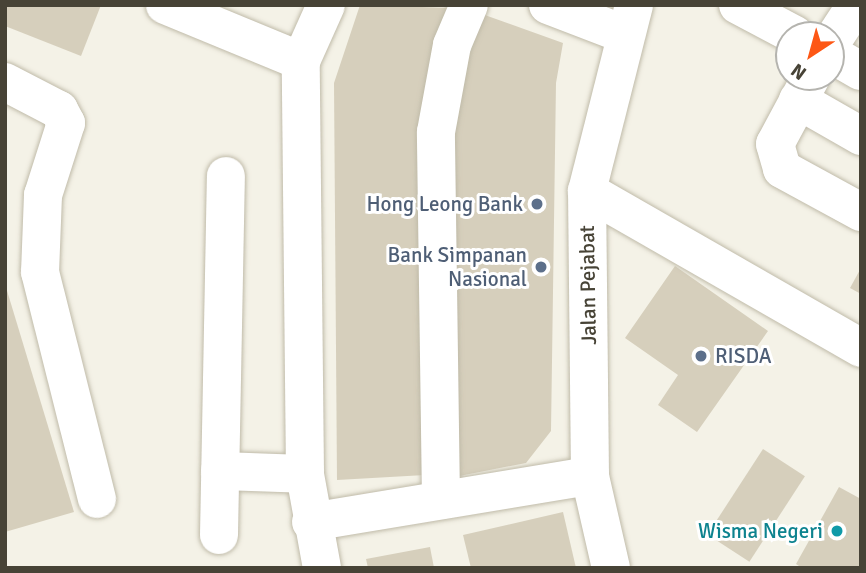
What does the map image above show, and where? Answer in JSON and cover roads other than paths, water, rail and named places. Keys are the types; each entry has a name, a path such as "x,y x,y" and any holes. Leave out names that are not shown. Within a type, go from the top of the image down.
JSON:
{"street":[{"path":"165,5 301,61"},
{"path":"323,568 311,522 306,474 301,61 326,5"},
{"path":"441,500 436,132 452,45 468,5"},
{"path":"548,5 629,20"},
{"path":"738,5 775,25"},
{"path":"845,22 856,5"},
{"name":"Jalan Pejabat","path":"611,568 590,476 587,191 629,20"},
{"path":"845,62 861,71"},
{"path":"5,82 60,110 65,123 43,195 40,272 97,499"},
{"path":"804,91 775,144 782,169 861,212"},
{"path":"807,91 861,136"},
{"path":"219,535 226,176"},
{"path":"587,191 861,348"},
{"path":"220,471 306,474"},
{"path":"311,522 590,476"}],"place":[{"name":"Hong Leong Bank","path":"537,204"},
{"name":"Bank Simpanan Nasional","path":"541,267"},
{"name":"RISDA","path":"701,356"},
{"name":"Wisma Negeri","path":"837,531"}]}
